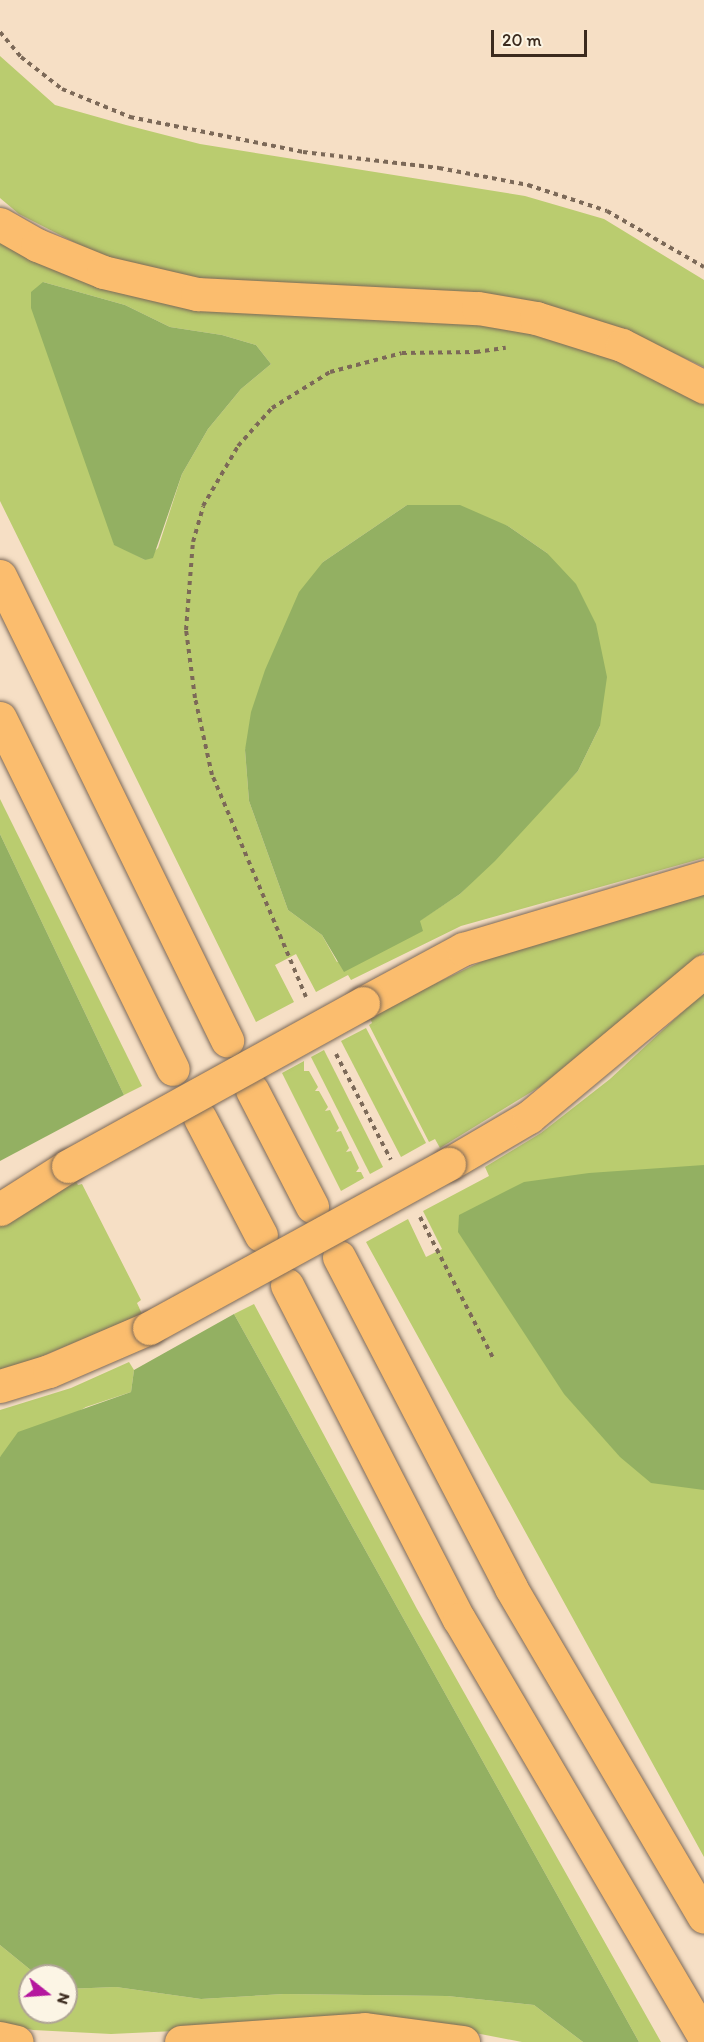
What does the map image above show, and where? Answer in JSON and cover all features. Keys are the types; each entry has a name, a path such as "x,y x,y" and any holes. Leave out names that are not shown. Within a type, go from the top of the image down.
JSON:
{"main road":[{"path":"0,224 37,245 103,272 197,294 478,308 536,318 622,345 704,387"},
{"path":"0,576 227,1040"},
{"path":"0,718 173,1069"},
{"path":"0,1209 68,1166 464,949 704,877"},
{"path":"0,1386 49,1371 148,1328 448,1164 529,1117 704,971"},
{"path":"252,1090 312,1206"},
{"path":"200,1118 261,1235"},
{"path":"339,1257 511,1588 704,1917"},
{"path":"287,1285 459,1619 704,2036"},
{"path":"181,2042 365,2030 463,2042"},
{"path":"0,2038 17,2042"}],"path":[{"path":"0,32 21,57 62,89 130,117 303,152 439,168 528,186 607,211 704,267"},
{"path":"306,997 213,775 195,698 186,630 193,542 202,506 238,446 272,408 330,372 402,353 476,352 512,346"},
{"path":"332,1046 392,1162"},
{"path":"418,1214 493,1358"}],"green space":[{"path":"0,56 55,105 126,125 200,144 525,196 604,219 704,280 704,367 628,332 231,286 109,260 19,214 0,198"},
{"path":"0,238 41,260 454,317 576,340 704,398 704,858 461,926 351,980 348,975 316,992 296,954 275,965 294,1002 256,1022 0,501","holes":["43,282 125,305 170,327 222,335 256,345 271,364 241,389 208,429 182,474 158,548 145,560 114,544","407,505 508,526 547,553 600,726 578,771 460,894 419,921 337,962 322,935 288,910 249,801 245,750 323,562"]},
{"path":"43,282 125,305 170,327 222,335 256,345 271,364 241,389 208,429 182,474 153,558 145,560 114,545 31,308 31,292"},
{"path":"407,505 460,505 508,526 547,553 576,584 596,624 607,677 600,726 578,771 495,861 460,894 420,921 423,931 344,972 322,935 288,910 249,801 245,750 251,712 265,670 299,592 323,562"},
{"path":"0,799 142,1086 124,1095 0,834"},
{"path":"0,834 124,1095 0,1161"},
{"path":"704,890 704,952 541,1086 440,1148 435,1139 429,1142 369,1025 372,1023 369,1015 489,958"},
{"path":"704,992 704,1857 366,1242 408,1219 426,1257 442,1249 423,1211 489,1176 485,1167 541,1133 610,1079"},
{"path":"366,1028 426,1143 401,1157 341,1041"},
{"path":"324,1050 383,1167 370,1174 311,1057"},
{"path":"304,1061 304,1071 309,1071 318,1087 315,1091 319,1091 328,1107 325,1111 330,1110 339,1128 336,1132 341,1131 349,1148 346,1152 351,1151 359,1168 356,1172 361,1172 364,1178 341,1191 282,1073"},
{"path":"704,1165 704,1490 651,1483 620,1457 564,1394 458,1232 459,1215 524,1182 589,1173"},
{"path":"73,1176 78,1185 82,1184 141,1300 137,1303 142,1314 0,1374 0,1223"},
{"path":"254,1304 417,1609 661,2042 639,2042 234,1314"},
{"path":"234,1314 639,2042 583,2042 534,2005 447,1996 284,1994 201,1999 116,1987 78,1989 78,1964 23,1964 0,1945 0,1457 18,1432 131,1392 134,1370"},
{"path":"129,1362 134,1370 131,1392 86,1407 0,1457 0,1410 71,1388"},
{"path":"0,1945 23,1964 18,1964 18,2024 78,2024 78,1989 116,1987 201,1999 284,1994 447,1996 534,2005 583,2042 522,2042 408,2020 111,2034 33,2030 0,2023"}]}
